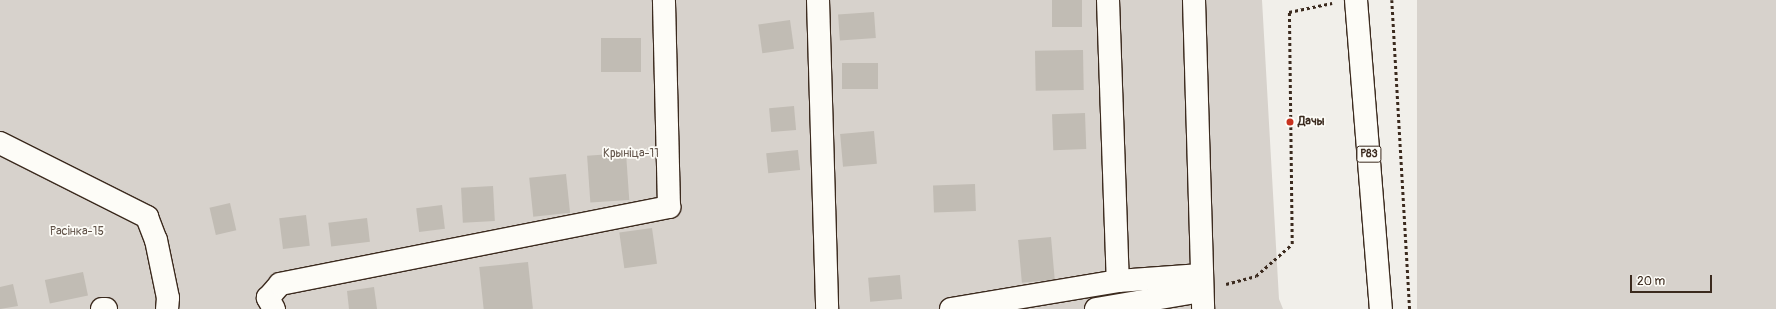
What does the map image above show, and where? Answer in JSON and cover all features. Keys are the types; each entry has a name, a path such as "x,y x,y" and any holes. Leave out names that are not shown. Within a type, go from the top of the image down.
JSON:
{"main road":[{"path":"274,309 268,298 280,284 668,207 664,0"},
{"path":"818,0 827,309"},
{"path":"1108,0 1118,281"},
{"path":"1194,0 1202,292"},
{"name":"Р83","path":"1348,1 1381,309"},
{"path":"0,143 147,217 156,240 168,298 167,309"},
{"path":"951,309 1118,281 1202,292"},
{"path":"1096,309 1202,292"}],"path":[{"path":"1392,0 1410,309"},
{"path":"1202,292 1256,276 1292,244 1289,12 1348,1"}],"green space":[{"name":"Крыніца-11","path":"0,0 1262,0 1279,299 1283,309 0,309"},
{"path":"1417,0 1776,0 1776,309 1417,309"}],"building":[{"path":"1052,0 1082,0 1082,27 1052,27"},
{"path":"874,12 876,38 840,40 838,15"},
{"path":"790,20 794,49 762,53 758,24"},
{"path":"601,38 641,38 641,72 601,72"},
{"path":"1083,50 1084,90 1036,91 1035,51"},
{"path":"842,63 878,63 878,89 842,89"},
{"path":"794,106 796,130 771,132 769,108"},
{"path":"1085,113 1086,149 1053,150 1052,114"},
{"path":"874,131 877,164 843,167 840,134"},
{"path":"798,150 800,170 768,173 766,153"},
{"path":"626,153 629,200 590,203 587,156"},
{"path":"566,174 570,213 533,217 529,178"},
{"path":"975,184 976,211 934,212 933,185"},
{"path":"493,186 495,221 463,223 461,188"},
{"path":"230,203 236,230 216,235 210,208"},
{"path":"442,205 445,229 419,232 416,208"},
{"path":"306,215 310,246 283,249 279,218"},
{"path":"367,218 370,242 331,247 328,223"},
{"path":"652,228 657,264 624,268 619,233"},
{"path":"1051,237 1055,280 1022,283 1018,240"},
{"path":"528,262 533,309 484,309 479,267"},
{"path":"83,272 88,295 50,304 45,280"},
{"path":"900,275 902,299 870,302 868,278"},
{"path":"13,284 18,306 0,309 0,287"},
{"path":"374,287 377,309 349,309 347,291"}],"place":[{"name":"Дачы","path":"1290,122"}],"park label":[{"name":"Расінка-15","path":"77,232"}]}
